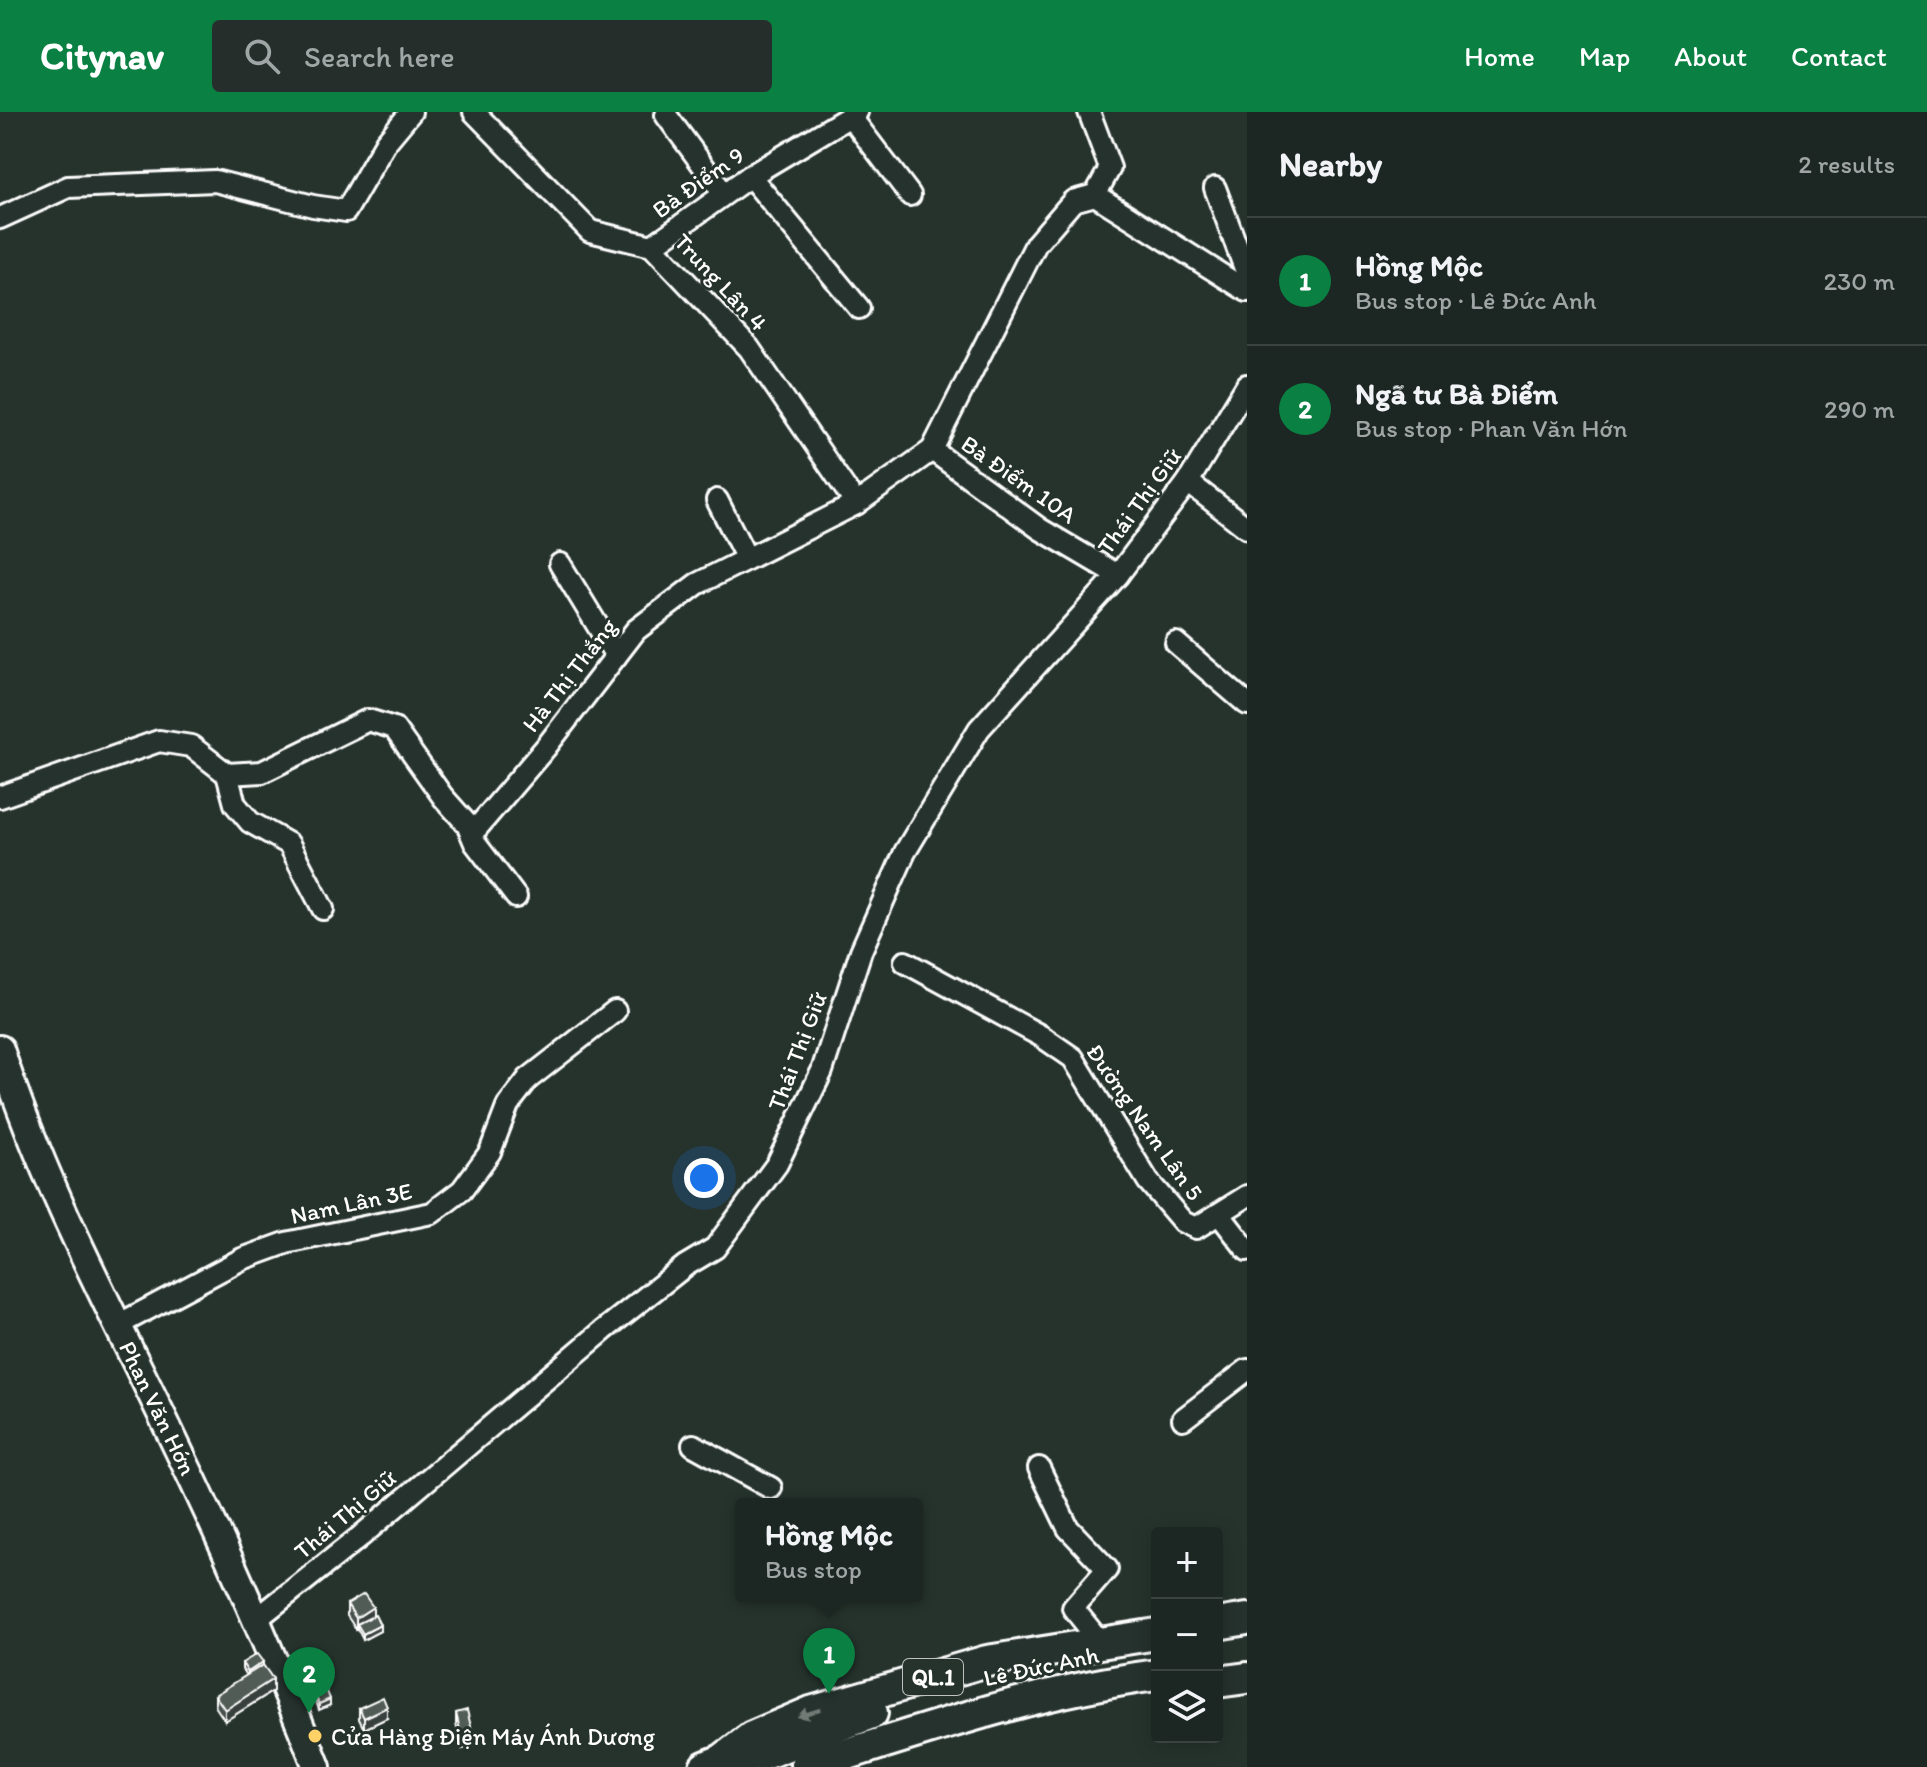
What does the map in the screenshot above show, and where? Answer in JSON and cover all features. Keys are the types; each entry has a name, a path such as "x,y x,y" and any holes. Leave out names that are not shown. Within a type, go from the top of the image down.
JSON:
{"highway":[{"path":"1223,1623 1247,1619"},
{"path":"1223,1634 1247,1630"},
{"name":"Lê Đức Anh","path":"714,1763 752,1737 811,1712 987,1661 1151,1635"},
{"name":"Lê Đức Anh","path":"714,1763 761,1755 874,1712 980,1678 1151,1645"},
{"path":"1223,1667 1247,1664"},
{"name":"Lê Đức Anh","path":"806,1767 1151,1677"},
{"path":"1223,1681 1247,1678"},
{"name":"Lê Đức Anh","path":"869,1767 1007,1723 1063,1701 1151,1692"}],"main road":[{"name":"Phan Văn Hớn","path":"0,1049 16,1099 118,1325 258,1618 317,1767"}],"street":[{"path":"0,218 68,187 215,181 300,204 346,211 386,142 411,112"},
{"name":"Trung Lân 4","path":"474,112 590,231 652,246 749,348 856,504"},
{"path":"1089,112 1110,168 1095,195 1247,291"},
{"path":"854,114 910,195"},
{"name":"Bà Điểm 9","path":"652,246 750,176 854,114"},
{"path":"666,115 724,194"},
{"path":"750,176 859,308"},
{"path":"1215,188 1247,274"},
{"name":"Hà Thị Thắng","path":"467,824 477,828 546,747 636,630 697,584 856,504 932,450 1036,244 1073,201 1095,195"},
{"name":"Thái Thị Giữ","path":"258,1618 361,1536 604,1330 685,1266 715,1248 777,1164 822,1071 861,951 905,852 979,729 1118,575 1188,482 1247,385"},
{"name":"Bà Điểm 10A","path":"932,450 1040,529 1118,575"},
{"path":"1188,482 1247,528"},
{"path":"717,500 747,559"},
{"path":"560,564 616,656"},
{"path":"1176,643 1247,704"},
{"path":"227,774 262,772 368,720 394,728 443,797 467,824 475,843 516,897"},
{"path":"0,797 159,741 191,746 227,774 235,804 250,822 289,844 323,909"},
{"name":"Đường Nam Lân 5","path":"905,962 1041,1036 1073,1058 1148,1181 1183,1222 1196,1228 1220,1215 1247,1250"},
{"name":"Nam Lân 3E","path":"118,1325 242,1259 286,1243 432,1213 462,1190 490,1152 508,1105 528,1079 615,1011"},
{"path":"1220,1215 1247,1196"},
{"path":"1183,1419 1247,1370"},
{"path":"693,1445 771,1488"},
{"path":"1039,1468 1068,1528 1107,1569 1073,1608 1101,1643"}],"building":[{"path":"364,1594 373,1607 356,1618 347,1604"},
{"path":"375,1615 380,1625 363,1634 357,1624"},
{"path":"257,1654 263,1662 248,1672 242,1663"},
{"path":"263,1665 273,1679 225,1710 215,1695"},
{"path":"324,1684 330,1699 319,1704 313,1689"},
{"path":"383,1697 387,1707 364,1718 359,1708"},
{"path":"467,1710 473,1735 462,1738 456,1713"}],"place":[{"name":"Hồng Mộc","path":"829,1694"},
{"name":"Ngã tư Bà Điểm","path":"309,1713"},
{"name":"Cửa Hàng Điện Máy Ánh Dương","path":"315,1736"}]}
